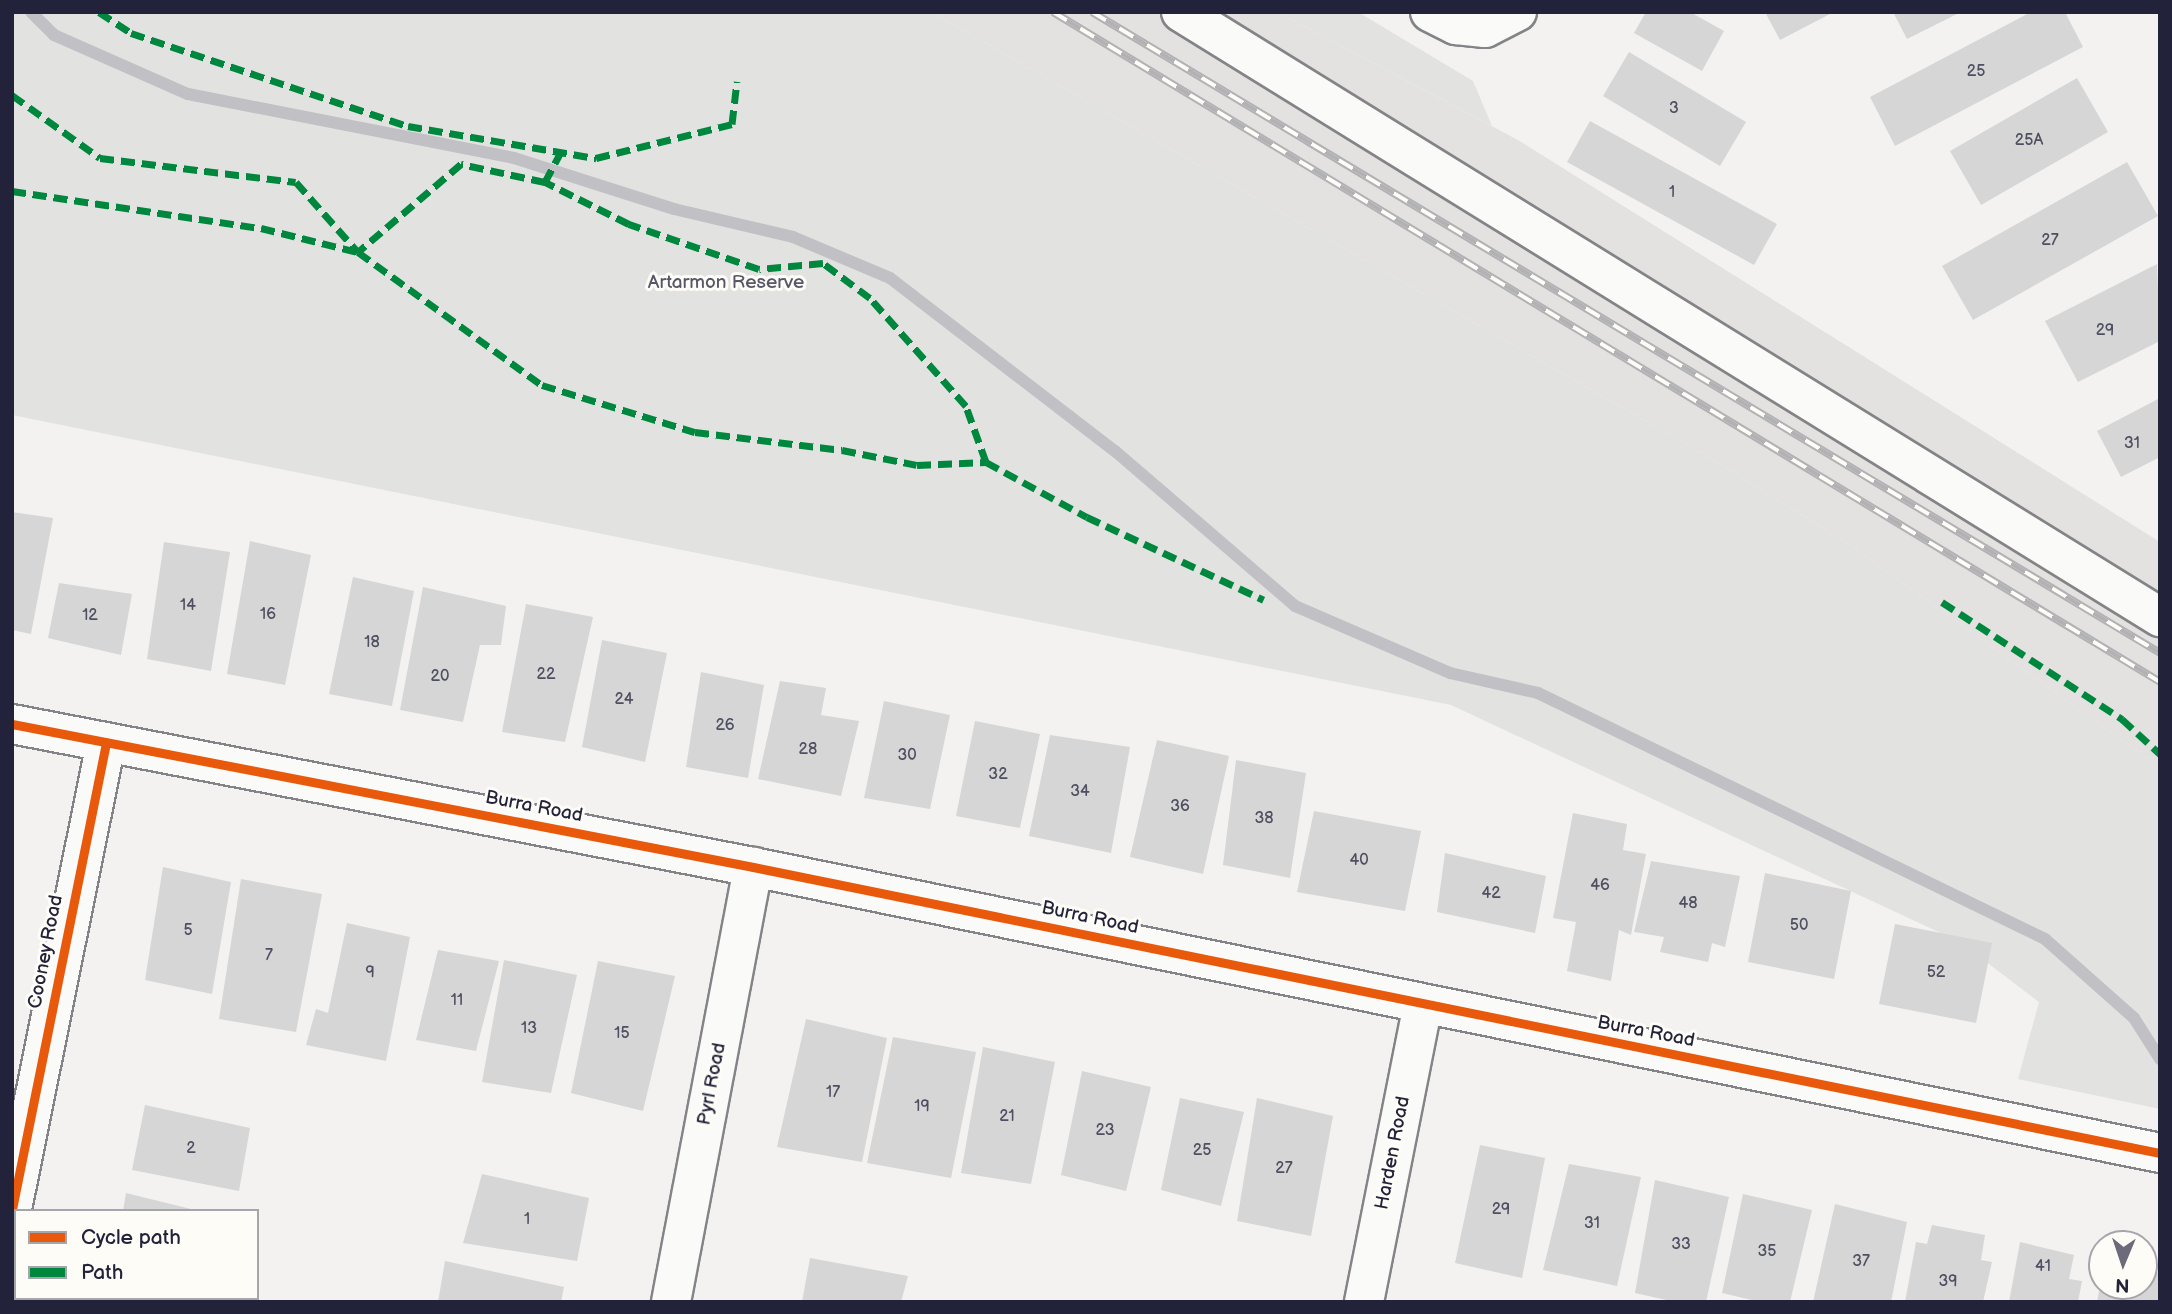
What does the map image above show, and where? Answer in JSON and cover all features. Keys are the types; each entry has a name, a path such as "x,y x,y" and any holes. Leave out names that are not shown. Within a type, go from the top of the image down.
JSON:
{"street":[{"path":"1181,12 2160,617"},
{"path":"1430,12 1456,25 1485,28 1517,12"},
{"name":"Burra Road","path":"12,724 752,867 2160,1153"},
{"name":"Cooney Road","path":"12,1209 106,742"},
{"name":"Pyrl Road","path":"671,1302 752,867"},
{"name":"Harden Road","path":"1364,1302 1423,1005"}],"shaded area":[{"path":"931,12 1277,12 1518,140 2160,542 2160,755 2148,759 1847,543 1702,453"}],"green space":[{"name":"Artarmon Reserve","path":"12,12 931,12 1702,453 1847,543 2148,759 2160,755 2160,1109 2018,1079 2039,1002 1960,942 1451,705 12,415"},
{"path":"1277,12 1358,12 1473,81 1492,126"}],"building":[{"path":"1646,12 1690,12 1724,31 1702,71 1634,33"},
{"path":"1765,12 1829,12 1830,14 1780,40"},
{"path":"1893,12 1961,12 1907,39"},
{"path":"2031,12 2065,12 2083,47 1895,146 1870,97"},
{"path":"1629,52 1746,122 1720,166 1603,96"},
{"path":"2077,78 2108,132 1981,205 1950,151"},
{"path":"1590,121 1777,224 1754,265 1567,162"},
{"path":"2127,162 2158,216 1973,320 1942,266"},
{"path":"2157,264 2160,341 2078,382 2045,321"},
{"path":"2160,398 2160,457 2121,477 2097,431"},
{"path":"12,512 53,518 31,634 12,630"},
{"path":"250,541 311,555 285,685 227,674"},
{"path":"164,542 230,552 211,671 147,659"},
{"path":"353,577 414,591 392,706 329,694"},
{"path":"59,583 132,594 121,655 48,638"},
{"path":"423,587 506,606 501,645 480,645 463,722 400,710"},
{"path":"526,604 593,617 565,742 502,732"},
{"path":"602,640 667,653 645,762 582,747"},
{"path":"701,672 764,685 748,778 686,767"},
{"path":"780,681 826,688 821,715 859,721 841,796 758,779"},
{"path":"884,701 950,715 930,809 864,798"},
{"path":"975,721 1040,734 1020,828 956,816"},
{"path":"1050,735 1130,747 1111,853 1029,836"},
{"path":"1157,740 1229,756 1203,874 1130,857"},
{"path":"1236,760 1306,773 1290,878 1223,865"},
{"path":"1314,811 1421,831 1405,911 1297,892"},
{"path":"1573,813 1627,824 1623,850 1646,854 1631,935 1619,930 1611,981 1567,971 1576,922 1553,918"},
{"path":"1445,853 1546,876 1535,933 1437,912"},
{"path":"1651,861 1740,876 1725,947 1712,943 1708,962 1660,952 1664,937 1634,932"},
{"path":"163,867 231,882 212,994 145,980"},
{"path":"1765,873 1851,891 1834,979 1748,962"},
{"path":"241,879 322,894 296,1032 219,1019"},
{"path":"347,923 410,937 386,1061 306,1045 316,1009 328,1013"},
{"path":"1895,924 1992,943 1976,1023 1879,1004"},
{"path":"438,950 499,961 476,1051 416,1040"},
{"path":"504,960 577,975 551,1093 482,1082"},
{"path":"598,961 675,976 643,1111 571,1093"},
{"path":"806,1019 887,1038 862,1162 777,1147"},
{"path":"893,1037 976,1052 951,1178 867,1163"},
{"path":"983,1047 1055,1062 1031,1184 961,1173"},
{"path":"1082,1071 1151,1087 1126,1191 1061,1175"},
{"path":"1180,1098 1244,1112 1221,1206 1161,1190"},
{"path":"1257,1098 1333,1116 1311,1236 1237,1221"},
{"path":"145,1105 250,1128 239,1191 132,1170"},
{"path":"1480,1145 1545,1158 1522,1278 1455,1263"},
{"path":"1569,1164 1641,1177 1617,1286 1543,1270"},
{"path":"482,1174 589,1198 577,1261 463,1243"},
{"path":"1655,1180 1729,1197 1706,1302 1675,1302 1635,1293"},
{"path":"126,1193 191,1209 123,1209"},
{"path":"1743,1194 1812,1210 1790,1302 1760,1302 1722,1293"},
{"path":"1835,1204 1907,1222 1891,1302 1813,1302"},
{"path":"1932,1225 1985,1235 1981,1260 1992,1262 1983,1302 1905,1302 1916,1242 1927,1244"},
{"path":"2020,1242 2074,1255 2069,1279 2082,1281 2078,1302 2009,1302"},
{"path":"810,1258 908,1276 901,1302 802,1302"},
{"path":"445,1261 564,1287 561,1302 438,1302"},
{"path":"2160,1273 2160,1302 2097,1302 2158,1300"},
{"path":"115,1300 176,1301 115,1302"}],"waterway":[{"path":"31,12 54,35 188,94 514,158 674,209 793,237 890,278 1115,451 1295,606 1450,673 1538,693 2045,939 2134,1018 2160,1059"}],"railway":[{"path":"1053,12 2160,682"},
{"path":"1092,12 2160,653"}],"marked path":[{"path":"99,12 131,33 408,126 596,158 732,124 737,81"},
{"path":"12,95 100,158 296,182 358,252 542,385 695,432 842,450 917,465 986,462 966,406 870,298 823,263 759,269 629,224 545,182 461,164 358,252"},
{"path":"545,182 561,152"},
{"path":"12,191 261,228 358,252"},
{"path":"986,462 1087,517 1264,600"},
{"path":"1942,602 2122,719 2160,754"}],"cycle path":[{"path":"12,724 753,867 2160,1153"},
{"path":"12,1209 106,742"}]}
